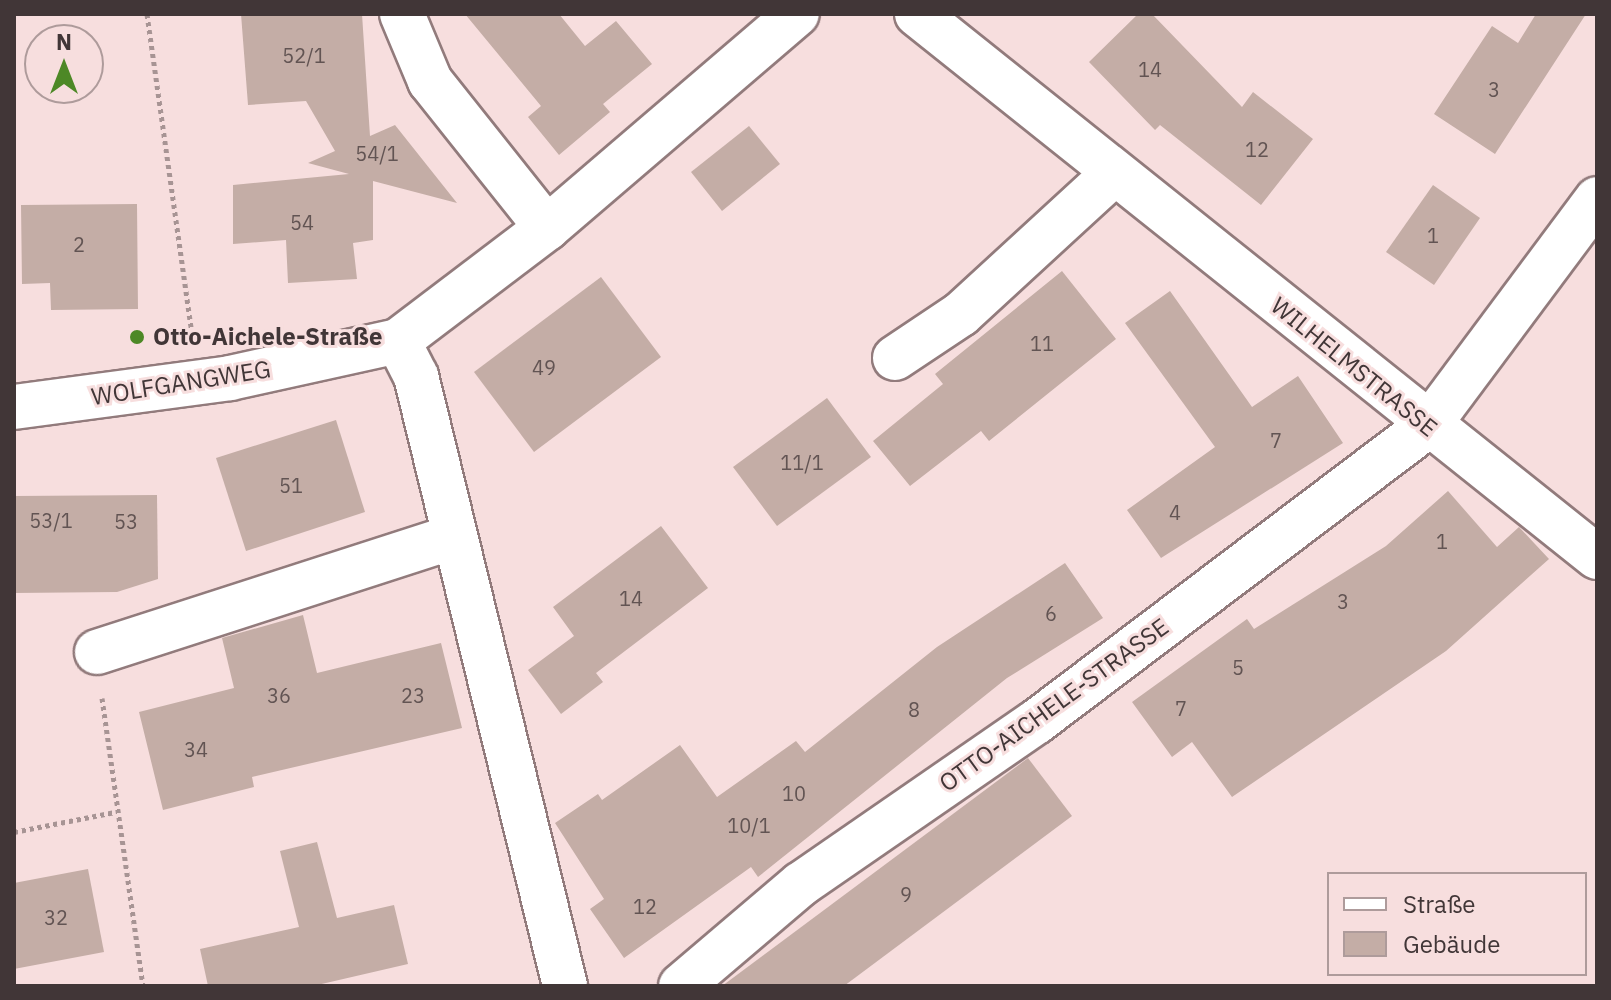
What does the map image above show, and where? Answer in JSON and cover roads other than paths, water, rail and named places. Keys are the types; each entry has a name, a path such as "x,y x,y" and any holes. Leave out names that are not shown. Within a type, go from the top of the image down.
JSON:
{"street":[{"path":"402,14 430,81 547,228"},
{"name":"WOLFGANGWEG","path":"14,407 230,378 398,341 547,228 797,14"},
{"name":"WILHELMSTRASSE","path":"917,14 1428,426 1597,557"},
{"path":"895,358 972,305 1113,174"},
{"name":"OTTO-AICHELE-STRASSE","path":"681,986 801,884 1036,722 1428,426 1597,199"},
{"path":"398,341 416,376 451,538 565,986"},
{"path":"97,652 451,538"}],"place":[{"name":"Otto-Aichele-Straße","path":"137,337"}]}
